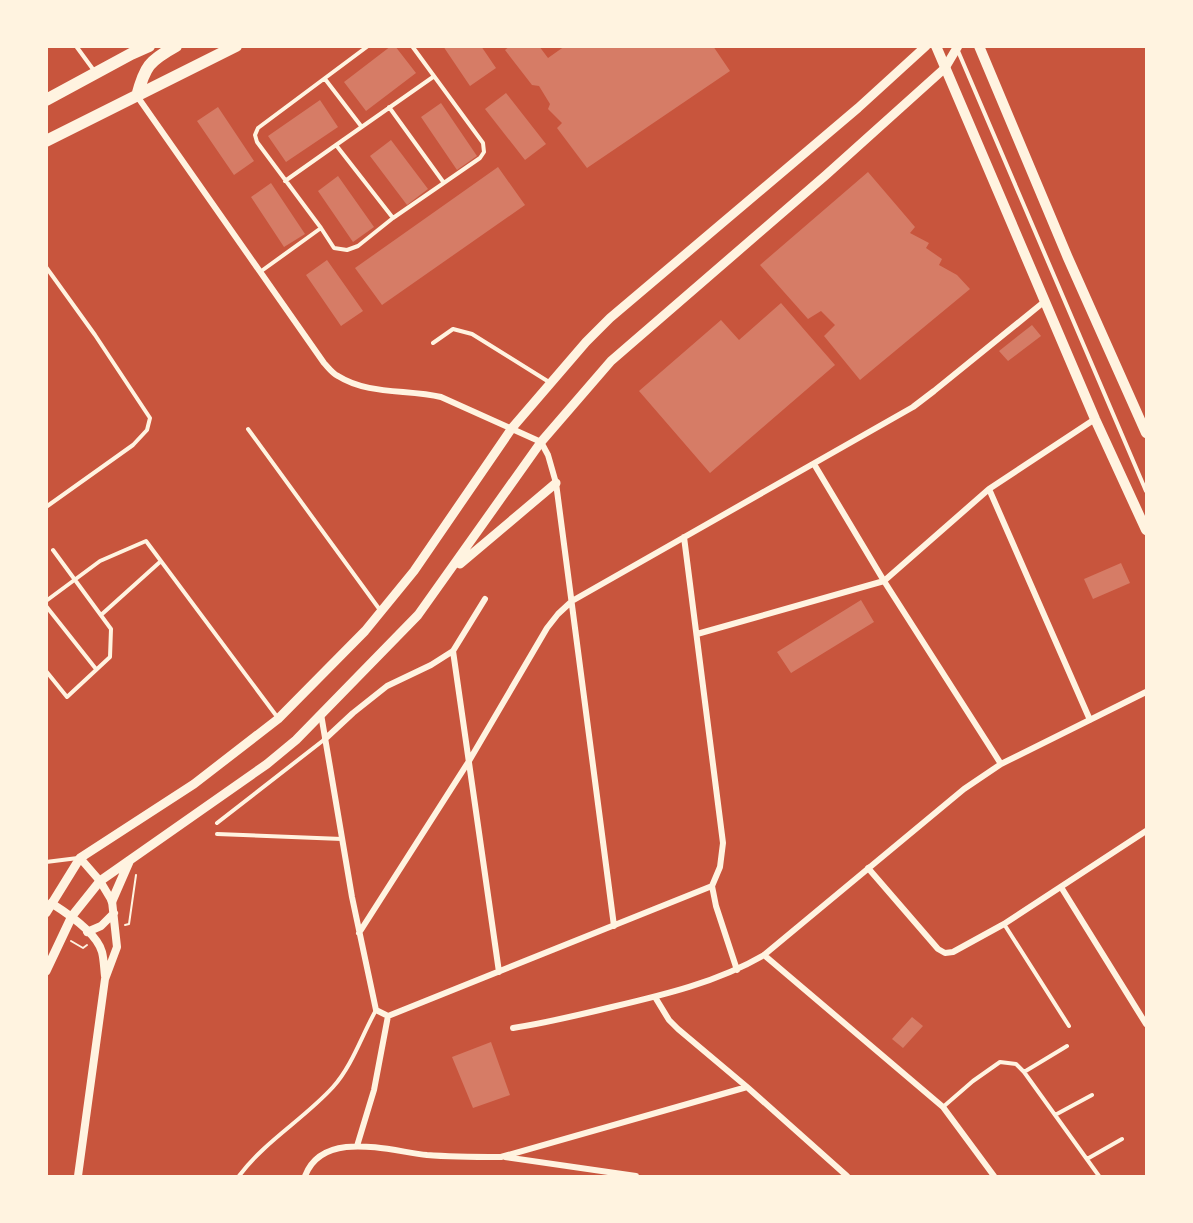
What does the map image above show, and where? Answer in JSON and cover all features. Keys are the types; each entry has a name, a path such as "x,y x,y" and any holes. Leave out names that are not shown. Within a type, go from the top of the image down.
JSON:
{"highway":[{"path":"46,100 148,46"},
{"path":"137,96 146,68 159,56 176,46"},
{"path":"46,141 236,46"}],"main road":[{"path":"46,913 49,902 80,858 194,784 278,719 381,613 414,571 512,428 586,342 610,318 858,108 926,46"},
{"path":"936,46 1095,419 1146,530"},
{"path":"979,46 1068,258 1146,433"},
{"path":"46,971 72,916 100,881 267,764 296,740 418,615 541,442 611,361 826,175 945,68 957,47"},
{"path":"449,573 556,483"},
{"path":"112,901 129,861"}],"street":[{"path":"137,96 324,363 337,376 380,390 441,397 541,442 548,455 556,483 614,926"},
{"path":"359,933 469,761 547,628 572,601 913,407 1045,300"},
{"path":"697,634 884,581 989,489 1095,419"},
{"path":"814,464 884,581 1001,764"},
{"path":"989,489 1090,720"},
{"path":"684,537 723,843 720,867 712,886 716,906 737,970"},
{"path":"325,739 387,686 431,665 453,651 485,599"},
{"path":"453,651 499,972"},
{"path":"513,1028 655,997 737,970 764,955 964,789 1001,764 1146,692"},
{"path":"321,714 359,933 376,1010 388,1016 712,886"},
{"path":"868,868 938,949 953,952 1004,924 1146,831"},
{"path":"78,1176 105,979 117,947 112,901 100,881 80,858"},
{"path":"1061,887 1146,1024"},
{"path":"49,902 72,916 95,940 102,951 105,979"},
{"path":"87,932 102,926 114,913"},
{"path":"764,955 943,1107 994,1176"},
{"path":"655,997 669,1020 678,1029 847,1176"},
{"path":"357,1146 374,1090 388,1016"},
{"path":"501,1157 747,1087"},
{"path":"305,1176 312,1162 321,1154 357,1146 465,1158 501,1157 636,1176"}],"lane":[{"path":"76,46 96,73"},
{"path":"368,46 258,128 255,135 256,141 334,248 346,250 358,246 393,218 480,159 484,152 483,143 412,46"},
{"path":"957,47 1146,491"},
{"path":"285,181 433,77"},
{"path":"325,79 361,126"},
{"path":"389,107 444,183"},
{"path":"336,145 393,218"},
{"path":"260,272 321,228"},
{"path":"46,267 108,353 150,418 147,430 133,446 46,507"},
{"path":"433,343 453,329 472,334 550,383"},
{"path":"248,429 381,613"},
{"path":"46,601 100,561 146,541 278,719"},
{"path":"46,671 67,697 110,657 111,628 53,550"},
{"path":"101,615 161,561"},
{"path":"46,606 96,670"},
{"path":"217,823 325,739"},
{"path":"217,834 342,839"},
{"path":"46,862 80,858"},
{"path":"1004,924 1069,1026"},
{"path":"239,1176 261,1151 332,1088 343,1075 376,1010"},
{"path":"1024,1072 1067,1046"},
{"path":"943,1107 973,1081 1000,1062 1016,1064 1100,1176"},
{"path":"1055,1115 1092,1095"},
{"path":"1087,1159 1122,1139"}],"path":[{"path":"115,929 129,924 136,872"},
{"path":"62,936 83,948 95,940"}],"building":[{"path":"391,46 395,46 416,73 366,111 344,82"},
{"path":"443,46 481,46 496,68 470,86"},
{"path":"510,46 539,46 548,58 565,46 713,46 730,71 587,168 557,128 562,123 548,109 550,104 539,86 532,85 505,50"},
{"path":"506,93 546,144 525,160 485,109"},
{"path":"320,100 338,127 286,162 268,136"},
{"path":"441,103 477,156 457,170 421,117"},
{"path":"218,107 254,161 234,175 197,121"},
{"path":"391,140 428,189 407,205 370,156"},
{"path":"498,167 525,205 382,305 355,268"},
{"path":"868,172 915,227 910,233 929,243 926,248 942,259 939,265 957,275 970,289 860,380 824,336 835,325 821,311 808,319 760,265"},
{"path":"338,176 374,227 353,242 318,191"},
{"path":"271,183 305,234 284,247 251,197"},
{"path":"327,260 363,311 341,326 306,275"},
{"path":"781,303 835,365 710,473 639,391 721,320 739,340"},
{"path":"1032,325 1041,336 1008,361 999,351"},
{"path":"1121,563 1130,583 1093,599 1084,579"},
{"path":"861,600 874,622 791,673 777,652"},
{"path":"912,1017 923,1026 903,1048 892,1039"},
{"path":"491,1042 510,1095 473,1108 452,1057"}]}
